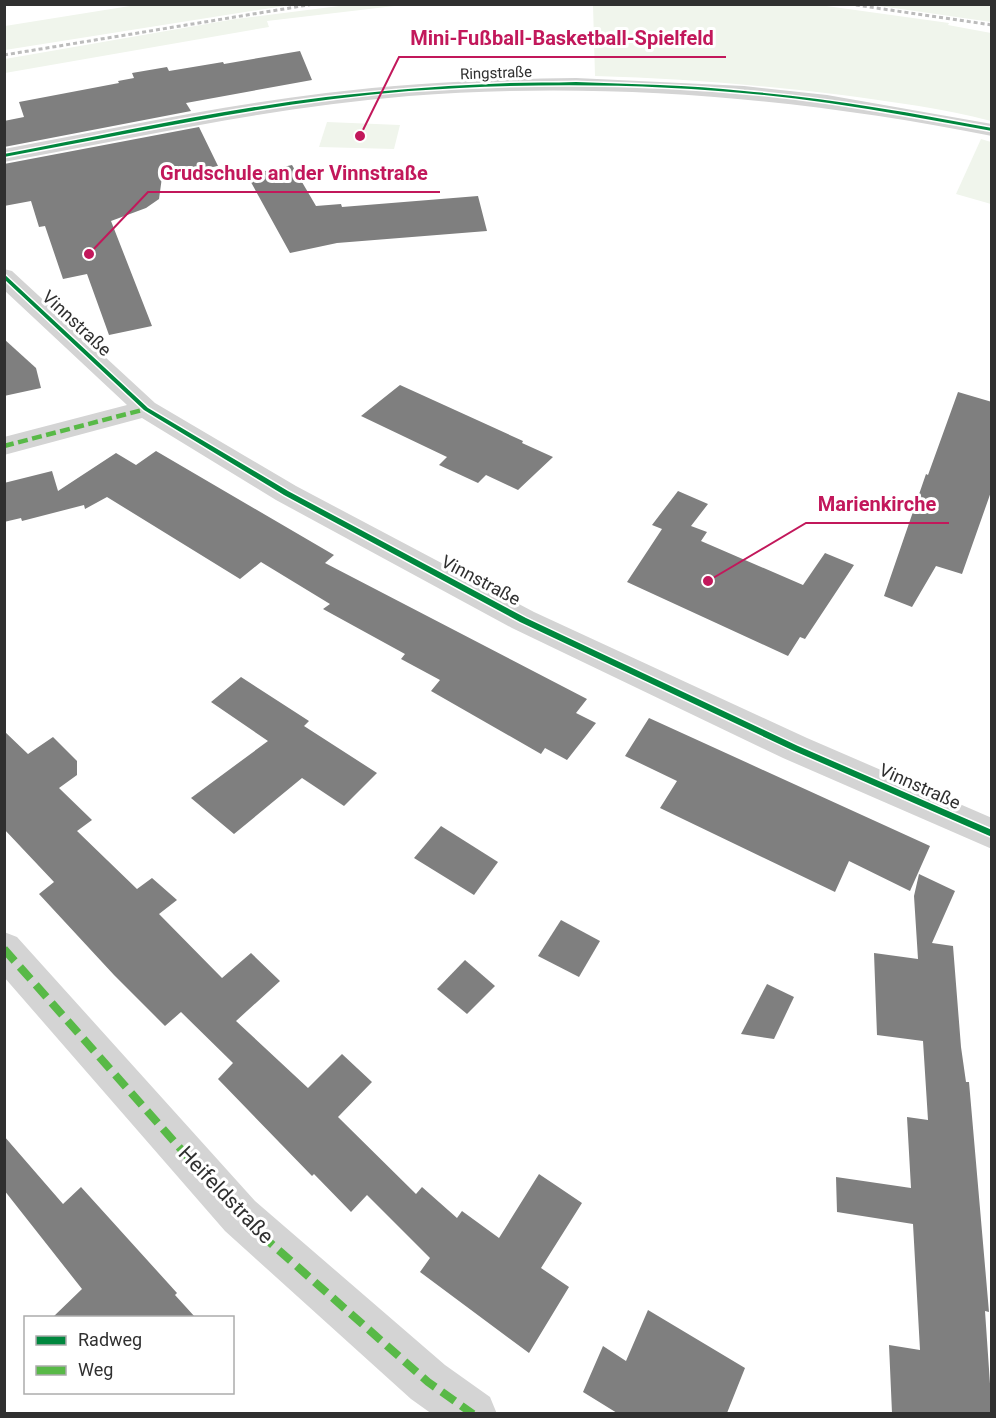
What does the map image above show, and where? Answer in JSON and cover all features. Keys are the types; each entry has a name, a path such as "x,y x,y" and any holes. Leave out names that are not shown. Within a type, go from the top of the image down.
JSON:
{"street":[{"name":"Ringstraße","path":"4,156 326,98 520,85 596,85 714,90 845,103 992,130"},
{"name":"Vinnstraße","path":"4,276 146,409 286,493 523,620 795,748 992,834"},
{"path":"4,446 146,409"},
{"name":"Heifeldstraße","path":"4,949 240,1216 428,1382 473,1413"}],"shaded area":[{"path":"812,4 949,23 948,25 991,33 991,121 954,112 811,91 688,80 595,76 593,5"},
{"path":"136,5 290,5 5,50 5,26"},
{"path":"347,5 403,5 267,21 269,27 5,73 5,59 235,19"},
{"path":"873,5 991,5 991,22"},
{"path":"327,122 400,125 394,149 319,147"},
{"path":"981,139 991,142 991,204 956,194"}],"building":[{"path":"300,51 312,80 186,103 191,111 4,147 4,121 24,117 19,102 119,83 118,81 134,78 132,73 167,67 169,71 223,62 224,64"},
{"path":"199,127 218,166 162,177 159,199 146,208 111,221 152,326 109,335 87,274 63,279 45,226 39,227 31,201 4,206 4,164"},
{"path":"292,165 316,206 341,204 342,207 478,196 487,231 337,243 290,253 247,175"},
{"path":"4,339 36,368 41,388 4,396"},
{"path":"400,385 553,457 518,490 486,475 478,483 439,465 447,457 361,416"},
{"path":"958,392 992,402 992,489 962,574 936,566 912,607 884,596 926,474 928,475"},
{"path":"156,451 334,555 325,563 587,699 576,713 596,723 567,760 545,748 541,754 431,691 440,680 401,659 405,654 323,609 330,604 261,562 240,579 107,497 85,509 84,505 22,521 21,518 4,522 4,483 52,471 58,491 116,453 136,465"},
{"path":"678,491 708,504 691,526 707,532 701,541 803,585 825,553 854,565 805,639 800,637 788,656 627,582 662,529 652,525"},
{"path":"241,677 309,721 304,726 377,773 344,806 302,778 234,834 191,798 268,741 211,702"},
{"path":"649,718 930,846 910,891 849,861 835,892 660,808 677,781 625,756"},
{"path":"4,731 28,754 53,737 77,761 77,775 59,788 92,820 77,831 137,889 152,878 177,900 159,914 222,978 251,953 280,981 236,1021 308,1088 342,1054 372,1082 338,1117 416,1194 422,1187 457,1218 462,1211 499,1238 539,1174 582,1203 541,1268 569,1287 529,1353 420,1272 430,1258 367,1195 351,1212 314,1174 312,1176 218,1079 233,1063 181,1012 165,1026 39,894 54,882 4,829"},
{"path":"441,826 498,862 474,895 414,858"},
{"path":"919,874 955,891 932,943 953,946 961,1047 966,1082 969,1082 989,1312 985,1311 992,1413 892,1413 889,1345 920,1350 913,1224 837,1212 836,1177 911,1188 907,1117 928,1120 923,1041 877,1035 874,953 918,959 914,896"},
{"path":"561,920 600,941 579,977 538,956"},
{"path":"465,960 495,986 467,1014 437,989"},
{"path":"767,984 794,997 774,1039 741,1034"},
{"path":"4,1136 63,1204 81,1187 177,1293 175,1295 194,1316 54,1316 82,1289 4,1190"},
{"path":"648,1310 745,1368 727,1413 617,1413 583,1392 603,1346 626,1361"}],"railway":[{"path":"4,55 314,4"},
{"path":"849,4 992,25"}],"marked path":[{"path":"4,446 146,409"},
{"path":"4,949 240,1216 428,1382 473,1414"}],"cycle path":[{"path":"4,156 204,118 325,99 408,90 492,85 660,86 744,92 827,101 992,130"},
{"path":"4,276 146,409 286,493 523,620 795,748 992,834"}],"place":[{"name":"Mini-Fußball-Basketball-Spielfeld","path":"360,136"},
{"name":"Grudschule an der Vinnstraße","path":"89,254"},
{"name":"Marienkirche","path":"708,581"}]}
